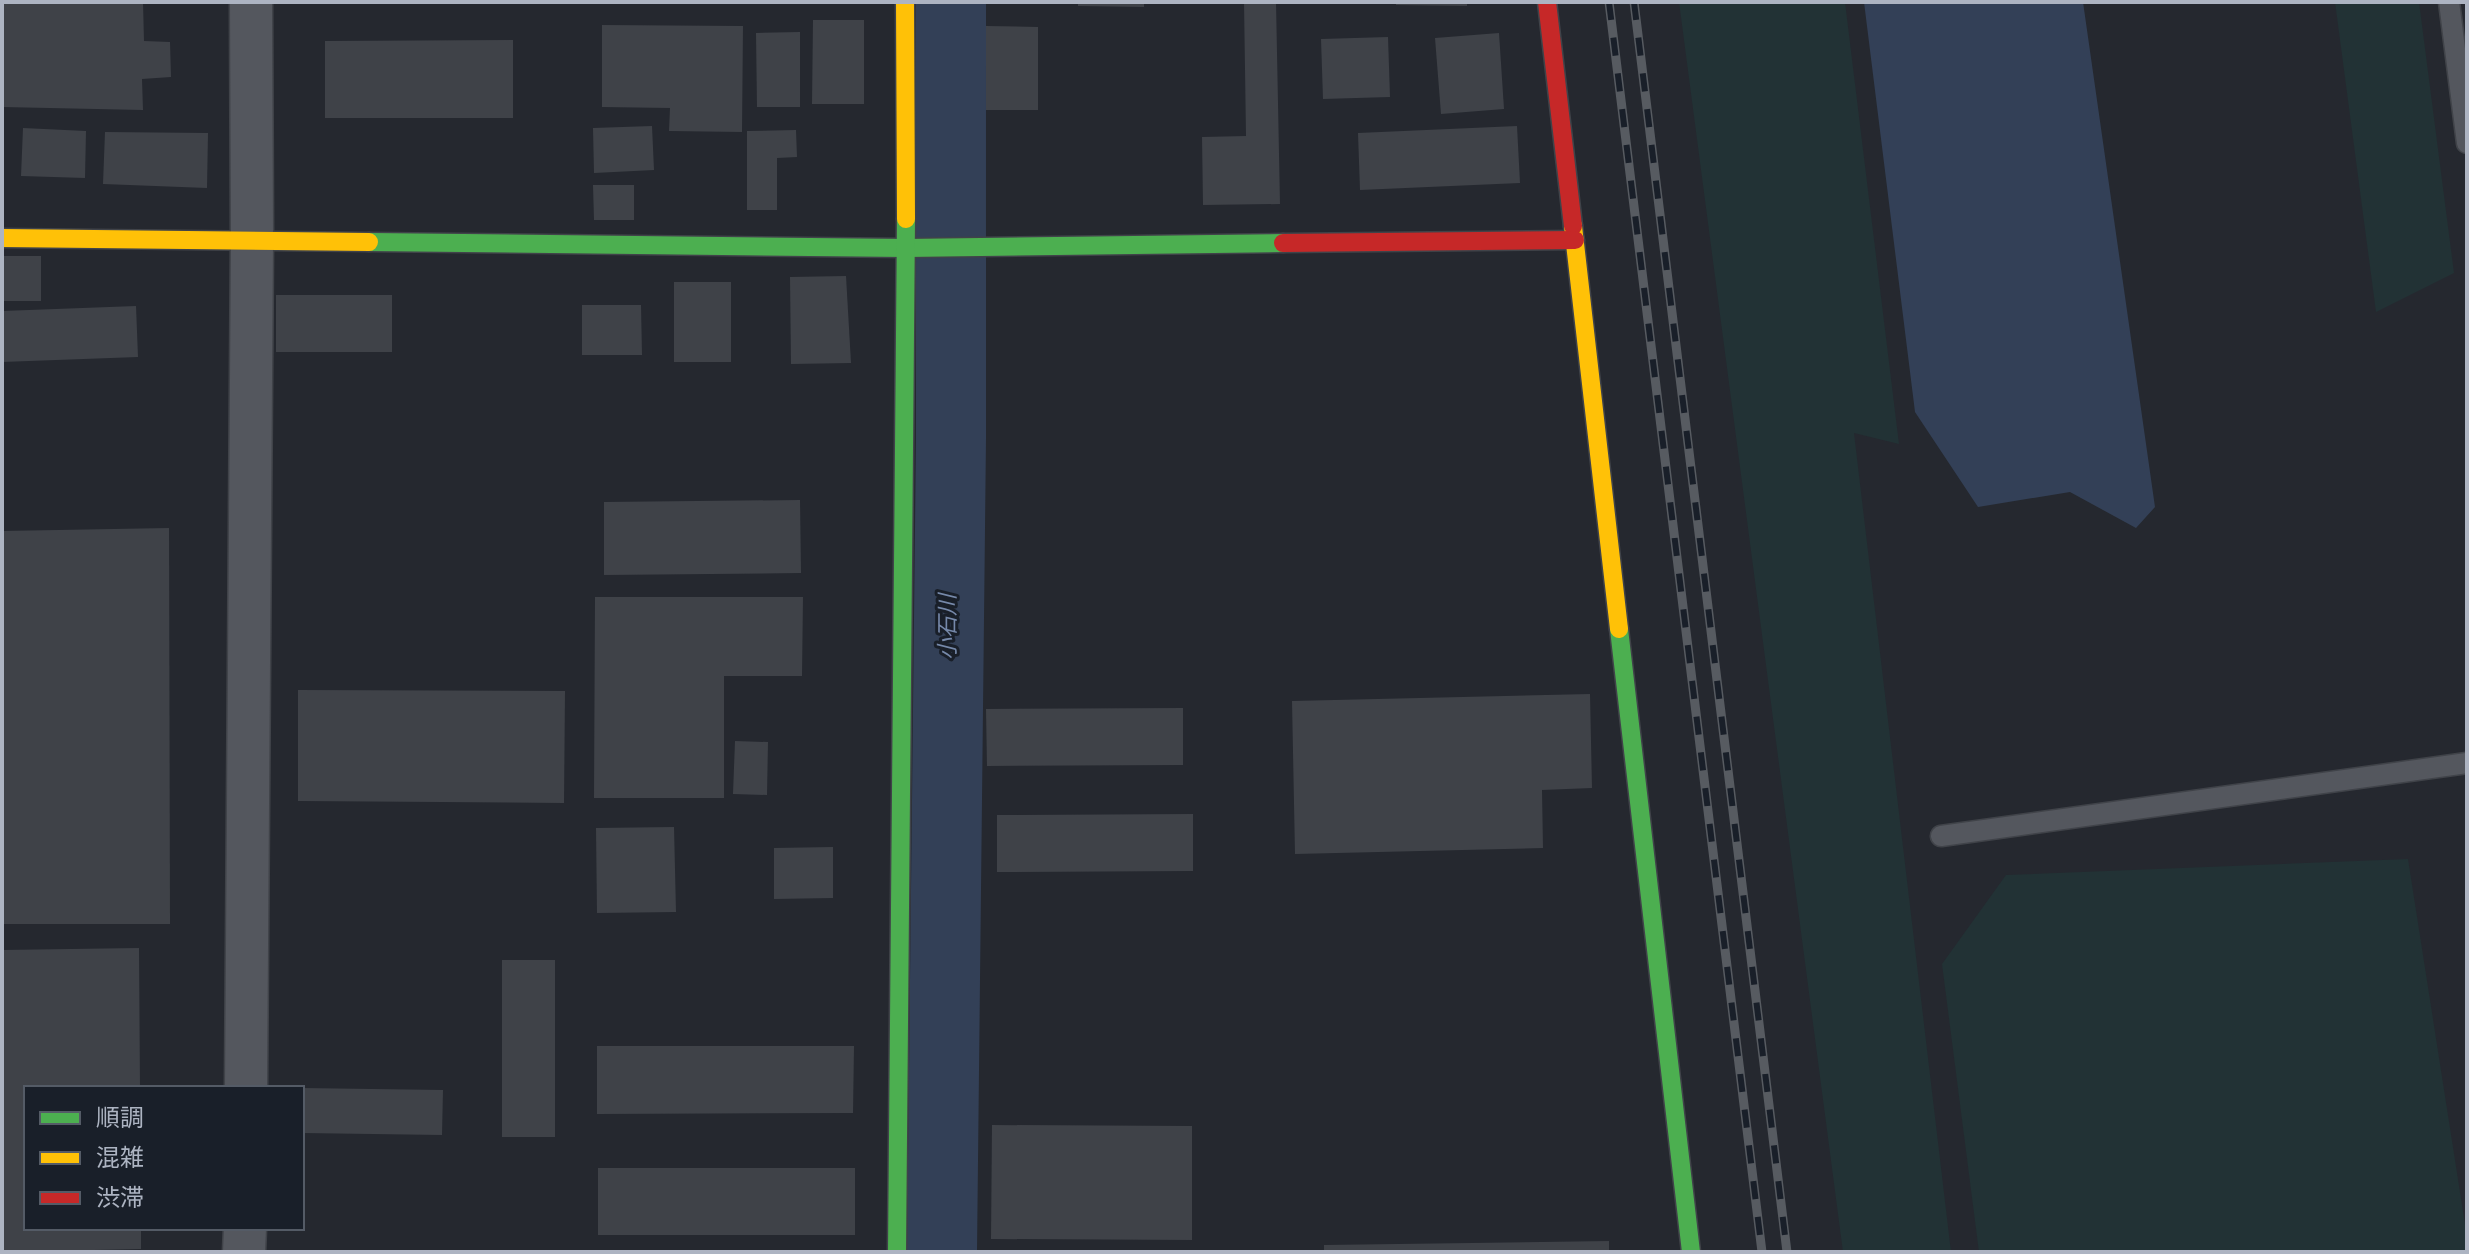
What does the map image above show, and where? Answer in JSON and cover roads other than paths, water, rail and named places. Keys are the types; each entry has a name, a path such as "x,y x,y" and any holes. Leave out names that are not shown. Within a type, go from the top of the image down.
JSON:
{"street":[{"path":"246,1086 251,2"},
{"path":"897,1252 906,248 905,2"},
{"path":"1547,2 1691,1252"},
{"path":"2,238 906,248 1575,240"},
{"path":"244,1252 245,1230"}],"lane":[{"path":"2449,2 2467,143"},
{"path":"1941,836 2467,763"}],"water":[{"path":"1864,2 2083,2 2155,507 2136,528 2070,492 1978,507 1915,412"}],"waterway":[{"name":"小石川","path":"942,1252 951,438 951,2"}],"railway":[{"path":"1609,2 1762,1252"},
{"path":"1634,2 1787,1252"}]}
